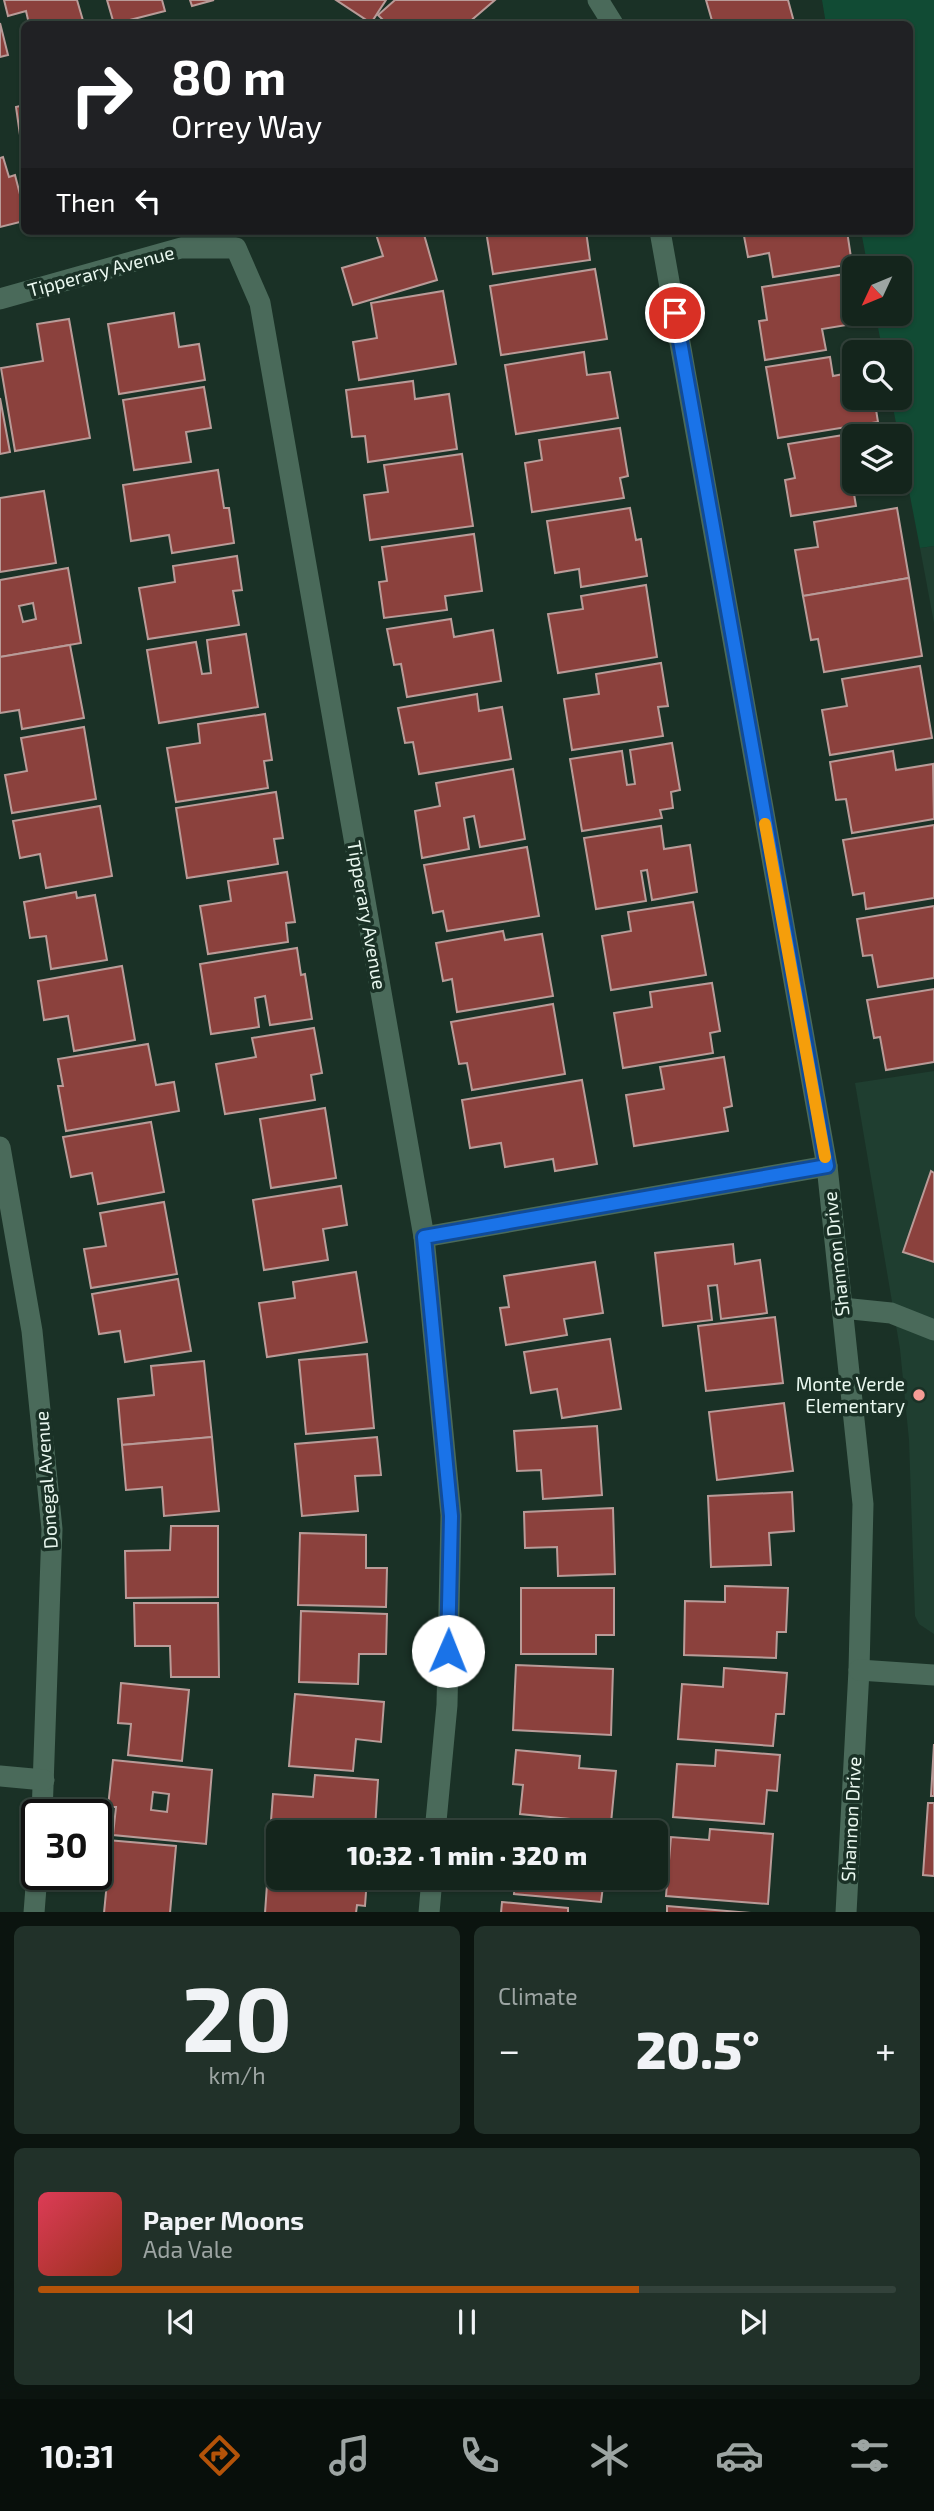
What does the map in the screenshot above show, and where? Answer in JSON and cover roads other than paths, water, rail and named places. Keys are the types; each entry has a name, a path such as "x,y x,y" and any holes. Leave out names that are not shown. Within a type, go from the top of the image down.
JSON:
{"street":[{"path":"598,0 611,21"},
{"name":"Shannon Drive","path":"661,235 827,1166 863,1504 859,1670 846,1912"},
{"name":"Tipperary Avenue","path":"0,299 181,248 236,248 260,303 424,1237 451,1516 447,1705 436,1820"},
{"name":"Donegal Avenue","path":"0,1147 32,1331 52,1529 43,1799"},
{"path":"424,1237 827,1166"},
{"path":"842,1308 891,1313 934,1330"},
{"path":"859,1670 934,1675"},
{"path":"0,1776 44,1780"},
{"path":"34,1912 36,1890"},
{"path":"429,1912 431,1890"}],"place":[{"name":"Monte Verde Elementary","path":"919,1395"}]}
